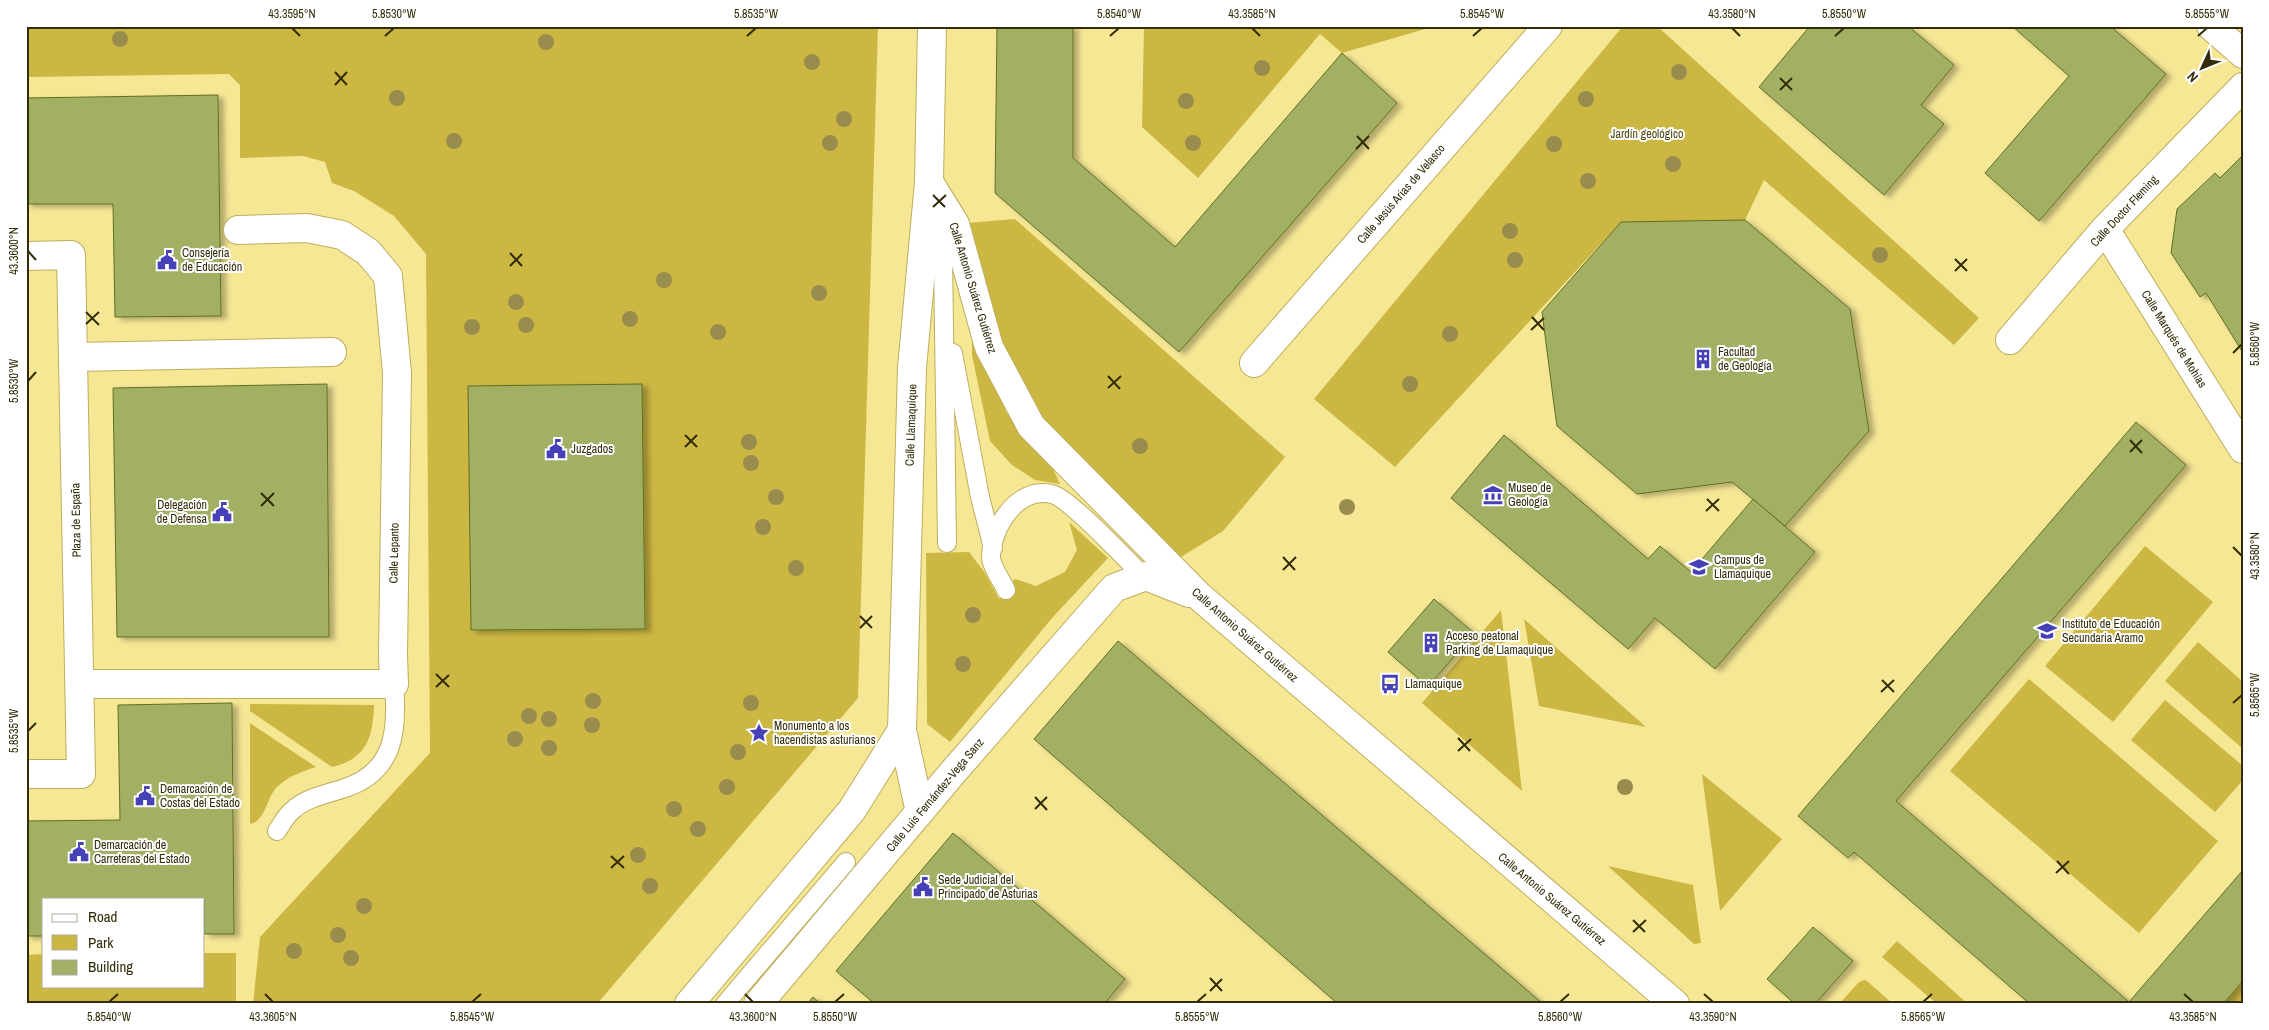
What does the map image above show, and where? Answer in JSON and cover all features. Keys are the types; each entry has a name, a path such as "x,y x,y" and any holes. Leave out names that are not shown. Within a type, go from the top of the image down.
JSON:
{"street":[{"name":"Calle Llamaquique","path":"920,812 902,730 912,368 929,182 932,26"},
{"name":"Calle Jesús Arias de Velasco","path":"1254,363 1548,26"},
{"path":"2211,26 2243,54"},
{"name":"Calle Doctor Fleming","path":"2010,340 2105,229 2243,86"},
{"name":"Calle Antonio Suárez Gutiérrez","path":"929,182 955,224 989,347 1031,426 1200,597 1675,1004"},
{"name":"Calle Lepanto","path":"238,230 307,228 342,235 368,252 388,276 397,373 392,655 394,684"},
{"name":"Calle Marqués de Mohías","path":"2105,229 2243,449"},
{"name":"Plaza de España","path":"26,256 70,255 81,774 26,774"},
{"path":"72,357 332,352"},
{"path":"1144,577 1146,576 1200,597"},
{"name":"Calle Luis Fernández-Vega Sanz","path":"758,1004 920,812 1114,588 1144,577"},
{"path":"80,684 394,684"},
{"path":"690,1004 852,810 902,730"}],"lane":[{"path":"929,182 943,257 947,544"},
{"path":"943,301 980,498 993,549"},
{"path":"1006,590 991,560 993,549 1004,516 1020,500 1036,494 1053,494 1070,506 1144,577"},
{"path":"277,831 291,811 303,802 359,784 375,771 388,755 394,738 397,713 394,684"},
{"path":"725,1004 846,862"}],"green space":[{"path":"26,26 878,26 858,698 597,1004 253,1004 260,937 430,753 426,254 394,216 354,191 332,183 325,162 303,156 240,158 240,85 229,74 26,77"},
{"path":"1144,26 1436,26 1342,53 1320,34 1198,178 1142,127"},
{"name":"Jardín geológico","path":"1623,26 1657,26 1979,318 1954,345 1764,180 1745,220 1621,222 1395,467 1314,399"},
{"path":"1015,219 1285,457 1223,531 1168,565 1031,426 955,224"},
{"path":"972,329 1006,412 1053,469 1060,484 1035,480 1012,465 990,441 972,355"},
{"path":"1069,522 1108,558 1052,618 950,742 927,724 926,553 969,552 985,573 999,599 1015,579 1036,586 1065,572 1077,550"},
{"path":"2145,546 2213,602 2113,722 2045,666"},
{"path":"1501,610 1522,791 1422,703"},
{"path":"1524,619 1646,727 1539,706"},
{"path":"2198,642 2243,682 2243,749 2165,681"},
{"path":"2029,679 2218,841 2139,933 1950,771"},
{"path":"2165,700 2243,766 2243,780 2215,812 2131,740"},
{"path":"250,704 374,705 372,727 360,753 353,759 332,767 250,711"},
{"path":"250,723 316,767 281,783 273,792 263,814 250,824"},
{"path":"1702,774 1782,839 1720,911"},
{"path":"1608,866 1693,885 1701,943 1694,944"},
{"path":"1897,941 1968,1004 1937,1004 1882,957"},
{"path":"205,953 236,953 236,1004 26,1004 26,955 42,954 42,988 205,988"},
{"path":"1864,980 1893,1004 1839,1004 1859,982"},
{"path":"2243,981 2243,1004 2223,1004"}],"building":[{"path":"997,26 1073,26 1073,158 1175,247 1342,53 1397,103 1179,352 995,193"},
{"path":"1810,26 1908,26 1954,65 1921,105 1944,124 1884,195 1759,87"},
{"path":"2012,26 2110,26 2166,74 2039,221 1985,173 2069,76"},
{"name":"Consejería de Educación","path":"218,95 221,316 115,317 113,204 26,204 26,98"},
{"path":"2243,155 2243,353 2206,293 2200,297 2171,253 2177,209 2215,173 2220,178"},
{"name":"Facultad de Geología","path":"1745,220 1850,309 1869,431 1785,526 1732,482 1637,494 1557,426 1554,405 1542,312 1621,222"},
{"name":"Delegación de Defensa","path":"327,384 329,637 117,637 113,388"},
{"name":"Juzgados","path":"642,384 645,629 471,630 468,386"},
{"path":"2136,422 2186,465 1896,801 2129,1002 2243,870 2243,981 2223,1004 2030,1004 1854,852 1848,858 1798,816"},
{"path":"1504,435 1648,559 1660,546 1691,572 1753,499 1815,552 1715,669 1655,618 1628,649 1451,498"},
{"name":"Acceso peatonal Parking de Llamaquique","path":"1434,599 1474,633 1428,687 1388,652"},
{"path":"1118,641 1543,1004 1338,1004 1034,739"},
{"path":"232,703 234,934 205,934 205,898 42,898 42,936 26,936 26,821 120,820 118,705"},
{"path":"953,833 1125,979 1104,1004 875,1004 836,971"},
{"path":"1813,927 1853,961 1815,1004 1795,1004 1767,979"},
{"path":"813,997 821,1004 807,1004"}],"place":[{"name":"Consejería de Educación","path":"167,260"},
{"name":"Facultad de Geología","path":"1703,359"},
{"name":"Juzgados","path":"556,449"},
{"name":"Museo de Geología","path":"1493,495"},
{"name":"Delegación de Defensa","path":"222,512"},
{"name":"Campus de Llamaquique","path":"1699,567"},
{"name":"Instituto de Educación Secundaria Aramo","path":"2047,631"},
{"name":"Acceso peatonal Parking de Llamaquique","path":"1431,643"},
{"name":"Llamaquique","path":"1390,684"},
{"name":"Monumento a los hacendistas asturianos","path":"759,733"},
{"name":"Demarcación de Costas del Estado","path":"145,796"},
{"name":"Demarcación de Carreteras del Estado","path":"79,852"},
{"name":"Sede Judicial del Principado de Asturias","path":"923,887"}]}
